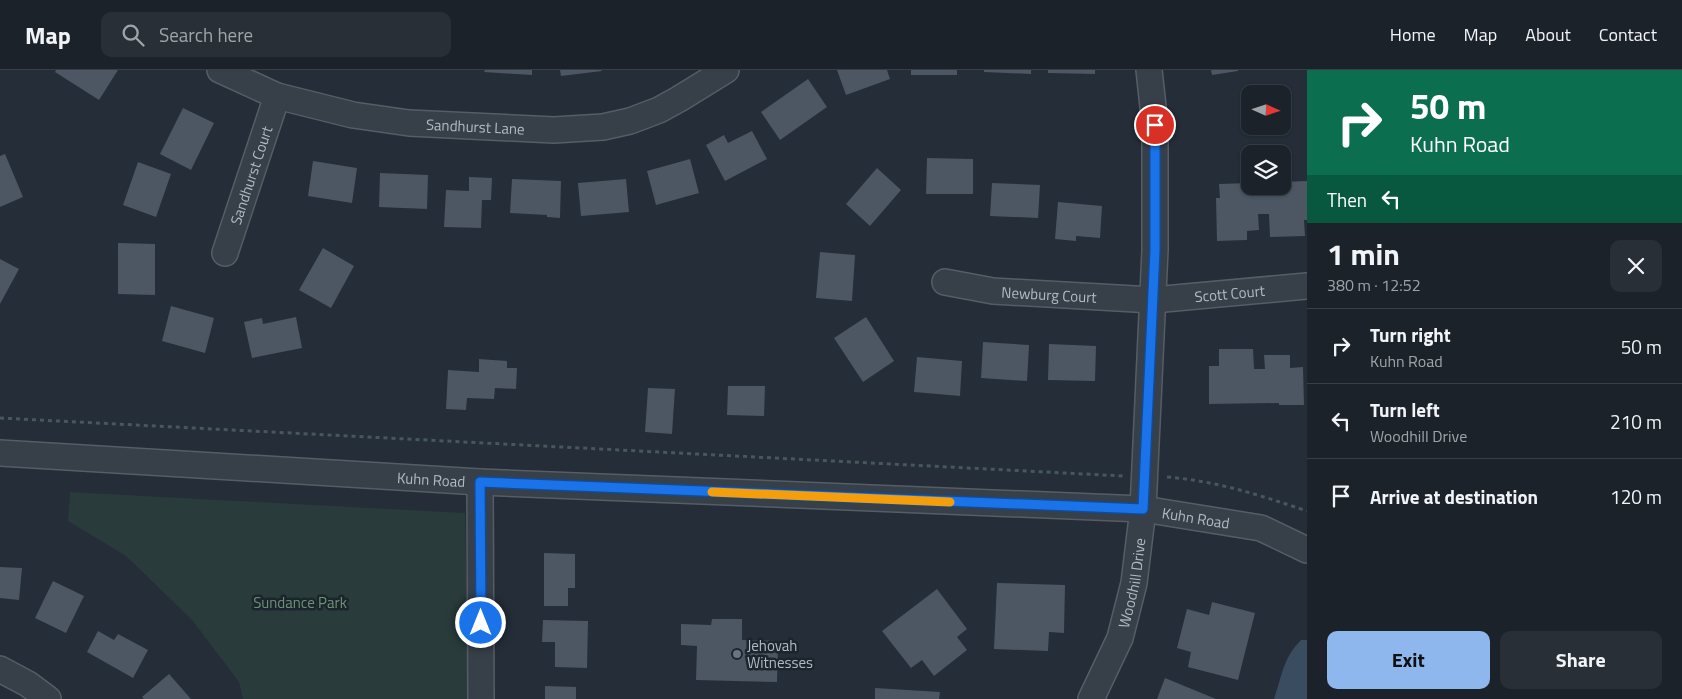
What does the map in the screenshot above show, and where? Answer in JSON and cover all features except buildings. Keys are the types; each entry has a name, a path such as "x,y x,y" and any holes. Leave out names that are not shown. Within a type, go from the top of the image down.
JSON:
{"street":[{"name":"Sandhurst Lane","path":"220,70 277,96 353,115 409,122 554,130 603,127 630,121 658,110 726,70"},
{"name":"Woodhill Drive","path":"1091,699 1120,638 1134,583 1143,509 1155,250 1155,125 1149,70"},
{"name":"Sandhurst Court","path":"225,253 277,96"},
{"name":"Newburg Court","path":"945,282 993,290 1153,300"},
{"name":"Scott Court","path":"1153,300 1307,286"},
{"name":"Kuhn Road","path":"0,453 480,482 1143,509 1261,528 1307,550"},
{"path":"480,482 481,699"},
{"path":"0,669 28,684 48,699"}],"path":[{"path":"0,418 1120,476"},
{"path":"1167,477 1205,481 1253,493 1307,511"}],"green space":[{"name":"Sundance Park","path":"70,492 465,513 469,699 243,699 239,682 192,620 126,556 68,521"}],"water":[{"path":"1301,640 1307,640 1307,699 1274,699 1290,654"}],"slow traffic":[{"path":"712,492 950,502"}],"place":[{"name":"Jehovah Witnesses","path":"737,654"}],"route":[{"path":"481,623 480,482 1143,509 1155,250 1155,125"}]}
